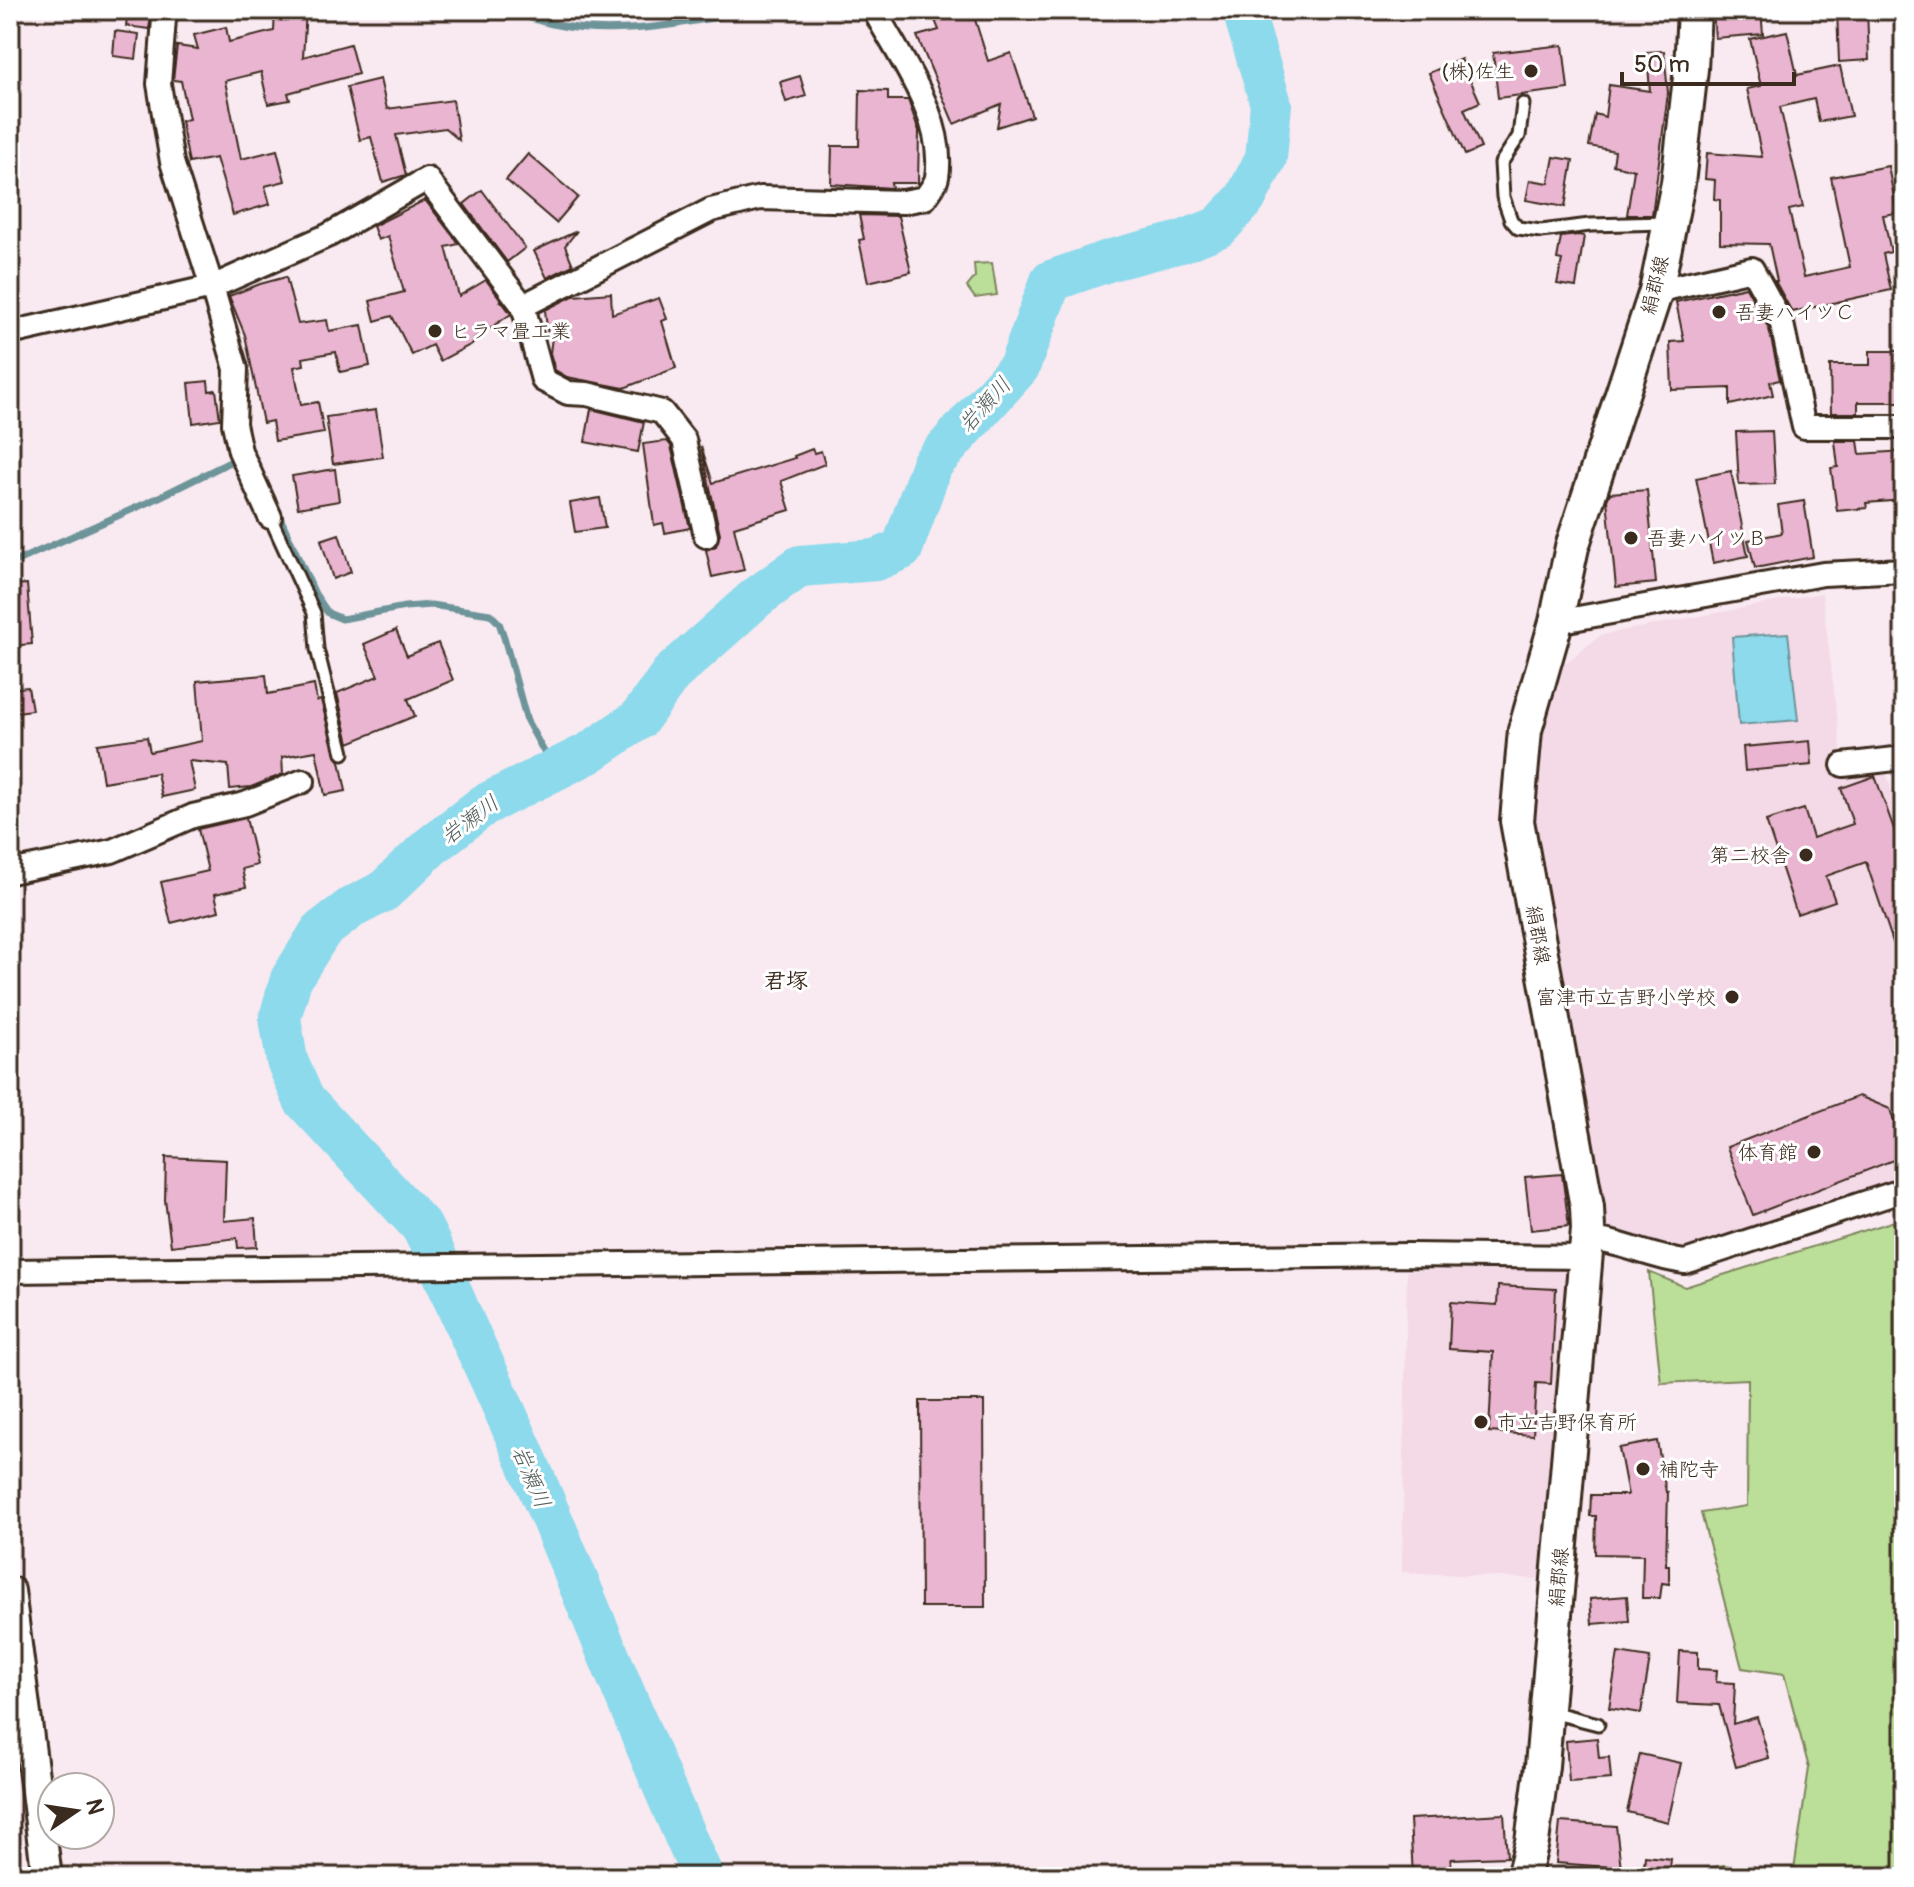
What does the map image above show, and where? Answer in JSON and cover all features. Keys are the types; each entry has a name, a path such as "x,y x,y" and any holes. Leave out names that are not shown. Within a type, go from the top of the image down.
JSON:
{"main road":[{"name":"絹郡線","path":"1523,1877 1532,1842 1547,1711 1587,1248 1587,1207 1517,821 1525,730 1556,622 1572,547 1656,291 1678,183 1691,69 1694,10"}],"street":[{"path":"168,10 164,19 159,84 172,162 236,369 234,424 244,460 270,517"},
{"path":"523,306 711,210 760,198 903,202 925,198 937,180 937,143 923,101 877,10"},
{"path":"10,333 212,287 329,235 427,179 523,306 543,380 568,393 587,394 662,412 684,440 706,536"},
{"path":"1656,291 1752,269 1782,324 1804,427 1904,427"},
{"path":"1556,622 1823,574 1904,570"},
{"path":"1843,765 1904,758"},
{"path":"10,872 112,851 193,816 245,804 303,781"},
{"path":"10,1271 1457,1255 1587,1248 1615,1243 1660,1259 1685,1262 1895,1193 1904,1193"},
{"path":"10,1591 47,1877"}],"lane":[{"path":"1523,104 1519,136 1501,163 1503,197 1511,220 1518,228 1541,231 1590,225 1670,223"},
{"path":"270,517 314,613 317,649 343,753"},
{"path":"1547,1711 1598,1724"}],"shaded area":[{"name":"富津市立吉野小学校","path":"1822,593 1843,765 1881,760 1904,825 1904,1183 1677,1253 1604,1229 1530,802 1553,673 1601,635"},
{"name":"市立吉野保育所","path":"1566,1268 1573,1273 1542,1579 1402,1572 1407,1271"}],"green space":[{"path":"992,263 997,295 975,298 967,287 975,277 974,264"},
{"path":"1904,1218 1904,1877 1793,1877 1809,1768 1784,1674 1742,1668 1701,1513 1747,1506 1748,1379 1661,1383 1649,1272 1685,1287"},
{"path":"1724,1865 1793,1877 1691,1877 1693,1871"}],"water":[{"path":"1788,633 1798,720 1739,725 1732,637"}],"building":[{"path":"128,10 152,11 149,29 126,26"},
{"path":"275,10 306,10 303,57 350,44 358,74 288,93 290,100 268,104 261,72 225,81 241,159 277,150 285,181 265,186 270,204 233,215 216,158 189,163 181,121 189,119 181,81 173,80 177,46 198,49 194,35 226,27 229,42 274,31"},
{"path":"972,10 988,61 1011,53 1032,116 997,127 1001,104 954,124 917,36 939,30 935,20"},
{"path":"1713,10 1761,10 1763,34 1715,38"},
{"path":"1837,10 1867,10 1869,60 1839,62"},
{"path":"115,31 139,34 136,59 113,56"},
{"path":"1787,31 1797,75 1840,66 1851,116 1819,122 1814,99 1780,107 1803,207 1789,210 1804,277 1850,267 1831,177 1888,166 1897,213 1883,215 1891,252 1883,254 1891,290 1792,312 1775,281 1769,244 1720,243 1720,200 1714,199 1715,180 1705,179 1707,153 1762,157 1747,89 1761,86 1750,39"},
{"name":"(株)佐生","path":"1563,45 1568,89 1498,98 1493,53"},
{"path":"1664,51 1668,93 1652,215 1627,215 1634,170 1613,165 1615,151 1589,146 1595,114 1605,117 1609,85 1650,91 1647,52"},
{"path":"1461,59 1480,102 1464,109 1481,148 1465,155 1429,73"},
{"path":"800,76 806,96 786,102 780,82"},
{"path":"380,79 387,109 453,100 459,140 445,128 396,135 406,175 383,182 371,137 360,140 347,87"},
{"path":"860,90 888,91 888,100 908,100 919,131 918,183 891,183 892,188 831,184 832,146 859,146"},
{"path":"528,154 578,197 556,223 506,180"},
{"path":"1554,157 1573,160 1565,207 1526,200 1530,180 1549,183"},
{"path":"482,190 525,248 507,262 464,204"},
{"path":"425,200 459,244 446,247 459,296 486,280 502,301 499,302 511,314 474,339 476,342 440,361 432,345 412,355 392,316 375,321 370,301 404,292 388,236 378,240 373,226"},
{"path":"859,215 898,216 911,272 868,282 859,240 864,239"},
{"path":"577,231 565,246 573,265 547,278 534,251"},
{"path":"1584,236 1576,287 1557,284 1562,260 1557,259 1561,237"},
{"path":"286,277 298,324 327,320 329,331 362,325 370,366 340,372 336,352 303,358 304,365 294,367 301,405 318,402 324,433 275,441 272,421 263,423 245,335 229,296"},
{"path":"1746,287 1769,329 1780,380 1770,382 1773,395 1730,405 1730,388 1672,390 1670,342 1684,341 1676,302"},
{"path":"611,293 612,314 659,298 667,319 662,321 676,368 624,388 567,377 555,370 550,353 552,337 548,337 545,310 573,296"},
{"path":"1870,351 1904,351 1904,402 1858,402 1858,413 1831,413 1830,365 1870,365"},
{"path":"208,381 209,391 216,390 220,419 193,423 189,383"},
{"path":"591,409 644,422 638,452 585,442"},
{"path":"376,410 383,457 333,464 326,417"},
{"path":"1772,431 1775,484 1739,485 1736,432"},
{"path":"667,441 671,446 690,528 665,533 663,523 654,525 643,444"},
{"path":"1835,441 1858,441 1860,454 1904,451 1904,500 1866,503 1867,508 1837,511 1831,468 1838,467"},
{"path":"701,446 713,483 795,458 812,449 814,453 821,451 825,464 781,481 790,510 734,527 744,570 712,577 706,550 716,546 720,534"},
{"path":"335,469 339,501 298,508 292,476"},
{"path":"1731,471 1748,556 1713,563 1696,478"},
{"name":"吾妻ハイツＢ","path":"1647,490 1656,583 1616,587 1607,500 1610,493"},
{"path":"600,498 605,528 575,532 570,503"},
{"path":"1804,501 1813,557 1755,568 1748,540 1782,533 1778,505"},
{"path":"339,534 351,572 333,579 321,540"},
{"path":"27,584 32,644 10,646 10,585"},
{"path":"396,630 407,656 438,643 453,680 408,699 415,716 349,743 337,693 378,676 364,644"},
{"path":"266,675 268,694 314,685 335,755 340,761 346,791 325,795 316,751 282,757 283,774 251,787 230,789 228,765 189,761 195,790 162,797 157,773 103,782 97,744 147,737 150,752 202,741 197,681"},
{"path":"28,687 32,710 10,713 10,689"},
{"path":"1810,741 1812,765 1745,771 1743,747"},
{"path":"1875,776 1904,857 1904,965 1901,966 1866,862 1826,876 1835,901 1797,914 1766,821 1804,809 1813,838 1853,824 1841,788"},
{"path":"246,818 257,865 242,869 246,887 215,894 219,911 171,923 161,882 208,871 198,829"},
{"name":"体育館","path":"1859,1096 1890,1109 1899,1137 1894,1139 1901,1157 1753,1215 1727,1147"},
{"path":"166,1157 226,1160 224,1221 255,1218 257,1247 238,1248 237,1238 171,1246 165,1200"},
{"path":"1562,1174 1569,1226 1531,1230 1525,1177"},
{"path":"1498,1286 1556,1289 1551,1384 1536,1383 1533,1435 1489,1432 1493,1352 1449,1349 1451,1302 1497,1305"},
{"path":"920,1401 984,1401 985,1607 921,1607"},
{"path":"1657,1441 1668,1492 1666,1565 1669,1565 1669,1584 1662,1583 1660,1598 1642,1598 1643,1555 1595,1554 1596,1516 1590,1516 1591,1495 1628,1495 1619,1448"},
{"path":"1627,1596 1629,1621 1592,1624 1590,1599"},
{"path":"1680,1651 1698,1652 1698,1669 1717,1670 1716,1682 1735,1683 1733,1724 1757,1717 1769,1758 1736,1767 1719,1705 1677,1703"},
{"path":"1618,1653 1650,1658 1641,1713 1609,1708"},
{"path":"1597,1738 1599,1758 1609,1757 1611,1779 1569,1782 1566,1741"},
{"path":"1640,1754 1681,1763 1668,1822 1627,1812"},
{"path":"1504,1814 1507,1857 1451,1859 1452,1877 1413,1877 1410,1819"},
{"path":"1560,1822 1616,1826 1621,1868 1556,1863"},
{"path":"1645,1856 1671,1859 1669,1877 1643,1877"}],"waterway":[{"path":"512,10 541,21 602,30 666,25 759,10"},
{"name":"岩瀬川","path":"703,1877 529,1466 428,1239 421,1226 304,1100 287,1061 280,1018 291,979 321,931 351,908 384,891 430,847 484,805 589,753 639,719 671,674 756,598 800,566 876,560 902,549 932,464 1019,367 1051,281 1111,260 1181,242 1219,227 1245,199 1266,158 1271,104 1243,10"},
{"path":"10,564 240,457"},
{"path":"277,511 315,594 328,613 342,619 431,605 490,614 499,623 504,637 527,721 554,770"}],"place":[{"name":"(株)佐生","path":"1531,71"},
{"name":"吾妻ハイツＣ","path":"1719,312"},
{"name":"ヒラマ畳工業","path":"435,331"},
{"name":"吾妻ハイツＢ","path":"1631,538"},
{"name":"第二校舎","path":"1806,855"},
{"name":"富津市立吉野小学校","path":"1732,997"},
{"name":"体育館","path":"1814,1152"},
{"name":"市立吉野保育所","path":"1481,1422"},
{"name":"補陀寺","path":"1643,1469"}],"district":[{"name":"君塚","path":"786,981"}]}
